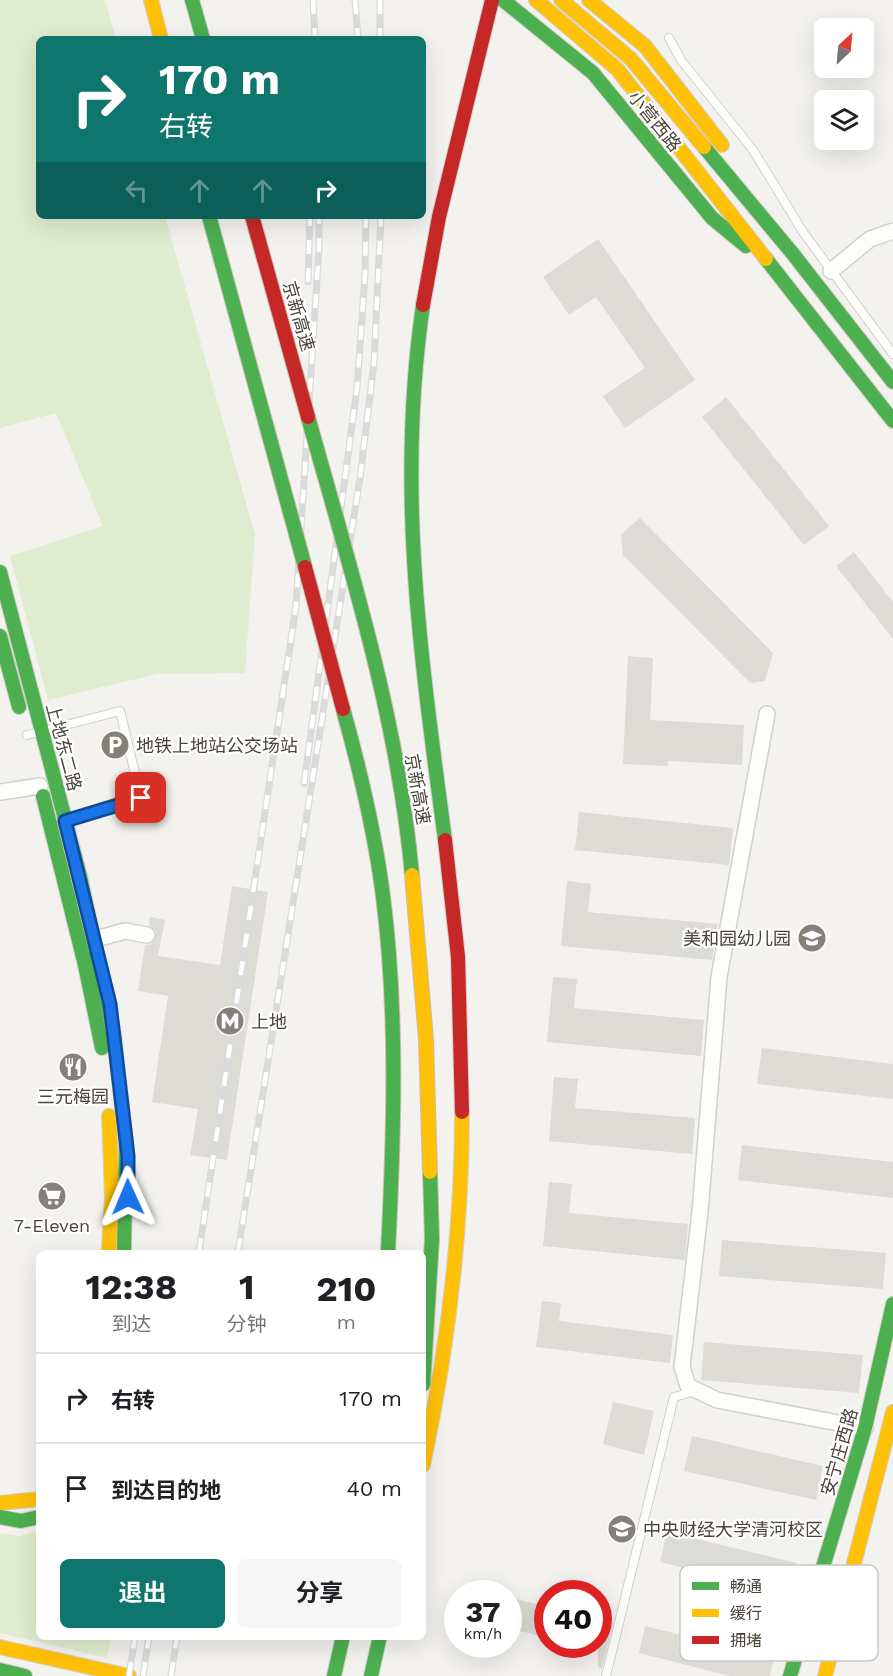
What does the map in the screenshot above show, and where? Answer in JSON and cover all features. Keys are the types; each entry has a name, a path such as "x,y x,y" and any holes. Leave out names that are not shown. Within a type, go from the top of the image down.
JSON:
{"main road":[{"path":"151,0 160,36"},
{"path":"192,0 202,36"},
{"path":"426,1452 436,1407 455,1263 462,1076 457,936 415,607 410,507 411,446 420,330 432,253 492,0"},
{"name":"小营西路","path":"503,0 526,16 593,73 712,218 776,269"},
{"name":"小营西路","path":"536,0 617,69 893,421"},
{"name":"小营西路","path":"561,0 631,58 793,254 893,382"},
{"name":"小营西路","path":"589,0 645,46 738,166 793,254"},
{"path":"210,219 361,773 383,896 392,1014 391,1194 388,1250"},
{"name":"京新高速","path":"253,219 378,669 408,831 426,1039 432,1210 430,1305 426,1351"},
{"name":"上地东二路","path":"0,572 96,939 110,1004 128,1156 124,1250"},
{"name":"上地东二路","path":"0,636 28,740"},
{"name":"上地东二路","path":"39,781 85,965 105,1066 112,1170 109,1250"},
{"name":"安宁庄西路","path":"824,1565 865,1428 893,1304"},
{"path":"855,1565 890,1432 893,1412"},
{"path":"0,1503 36,1499"},
{"path":"0,1517 21,1521 36,1518"},
{"path":"334,1676 342,1640"},
{"path":"371,1676 379,1640"},
{"path":"0,1647 129,1676"},
{"name":"安宁庄西路","path":"790,1676 795,1661"},
{"path":"825,1676 829,1661"},
{"path":"0,1670 25,1676"}],"street":[{"path":"831,271 870,239 893,231"},
{"path":"767,714 719,978 700,1212 682,1367 688,1386 717,1400 865,1428"},
{"path":"0,792 39,781"},
{"path":"96,939 125,931 147,935"}],"lane":[{"path":"669,38 681,60 753,150 803,232 893,354"},
{"path":"28,740 42,731 120,711 141,798 50,826"},
{"path":"606,1676 674,1397 697,1391"}],"green space":[{"path":"0,0 105,0 115,36 36,36 36,219 166,219 255,535 245,673 157,674 48,700 10,556 103,526 56,413 0,428"},
{"path":"36,1532 36,1640 110,1640 107,1658 0,1633 0,1533 19,1536"}],"building":[{"path":"598,239 695,380 625,428 603,396 645,368 596,297 569,315 543,277"},
{"path":"726,397 829,526 804,545 702,417"},
{"path":"640,518 773,653 765,681 750,683 623,555 621,534"},
{"path":"854,552 893,602 893,639 836,566"},
{"path":"628,656 653,658 650,720 744,725 742,765 668,761 668,766 623,764"},
{"path":"579,812 733,828 729,865 575,850"},
{"path":"567,881 591,884 588,912 718,924 712,960 561,946"},
{"path":"232,886 268,892 227,1160 190,1155 198,1109 152,1102 168,996 138,991 145,945 151,944 156,937 156,931 149,925 150,917 165,920 158,956 220,965"},
{"path":"553,977 577,979 574,1008 704,1020 701,1056 547,1042"},
{"path":"762,1048 893,1064 893,1099 757,1084"},
{"path":"554,1077 578,1079 575,1108 695,1118 692,1154 549,1141"},
{"path":"742,1145 893,1162 893,1198 738,1180"},
{"path":"549,1182 572,1184 569,1213 688,1224 685,1260 543,1246"},
{"path":"722,1240 886,1253 883,1289 719,1276"},
{"path":"542,1301 561,1303 559,1321 673,1335 670,1363 536,1347"},
{"path":"704,1342 863,1355 859,1393 701,1380"},
{"path":"613,1402 654,1411 644,1455 603,1444"},
{"path":"692,1436 823,1466 816,1500 684,1471"},
{"path":"667,1532 797,1563 797,1565 680,1565 680,1567 660,1562"},
{"path":"522,1600 534,1604 534,1634 522,1632"},
{"path":"645,1626 680,1635 680,1661 773,1661 770,1676 730,1676 639,1653"},
{"path":"598,1658 604,1658 602,1668 598,1667"}],"railway":[{"path":"313,0 315,36"},
{"path":"355,0 358,36"},
{"path":"380,0 380,36"},
{"path":"308,282 310,219"},
{"path":"199,1250 296,606 319,219"},
{"path":"304,784 357,388 365,275 366,219"},
{"path":"238,1250 360,478 374,362 381,219"},
{"path":"129,1676 134,1640"},
{"path":"143,1676 148,1640"},
{"path":"171,1676 176,1640"}],"traffic: fast":[{"path":"192,0 202,36"},
{"path":"503,0 593,73 712,218 746,246"},
{"path":"704,147 793,254 893,382"},
{"path":"210,219 305,567"},
{"path":"766,259 893,421"},
{"path":"423,305 415,374 412,508 420,640 445,840"},
{"path":"308,417 356,587 384,701 396,759 412,875"},
{"path":"0,572 80,876 114,1035 126,1143 124,1250"},
{"path":"0,636 19,707"},
{"path":"343,709 371,825 380,872 388,940 393,1029 392,1163 388,1250"},
{"path":"43,796 85,965 102,1048"},
{"path":"426,1336 432,1239 430,1172"},
{"path":"824,1565 865,1428 893,1304"},
{"path":"0,1517 21,1521 36,1518"},
{"path":"334,1676 342,1640"},
{"path":"371,1676 379,1640"},
{"path":"790,1676 795,1661"},
{"path":"0,1670 25,1676"}],"traffic: slow":[{"path":"151,0 160,36"},
{"path":"536,0 617,69 766,259"},
{"path":"561,0 631,59 704,147"},
{"path":"589,0 645,46 722,145"},
{"path":"412,875 426,1039 430,1172"},
{"path":"426,1450 440,1377 452,1289 459,1201 462,1112"},
{"path":"109,1116 112,1197 109,1248"},
{"path":"854,1565 893,1412"},
{"path":"0,1503 36,1499"},
{"path":"0,1647 129,1676"},
{"path":"825,1676 829,1661"}],"traffic: jam":[{"path":"423,305 439,217 492,0"},
{"path":"253,219 308,417"},
{"path":"305,567 343,709"},
{"path":"445,840 458,957 462,1112"}],"place":[{"name":"地铁上地站公交场站","path":"115,745"},
{"name":"美和园幼儿园","path":"812,938"},
{"name":"上地","path":"230,1021"},
{"name":"三元梅园","path":"73,1067"},
{"name":"7-Eleven","path":"52,1196"},
{"name":"中央财经大学清河校区","path":"622,1529"}],"route":[{"path":"128,1197 128,1156 110,1004 96,939 65,821 141,798"}]}
